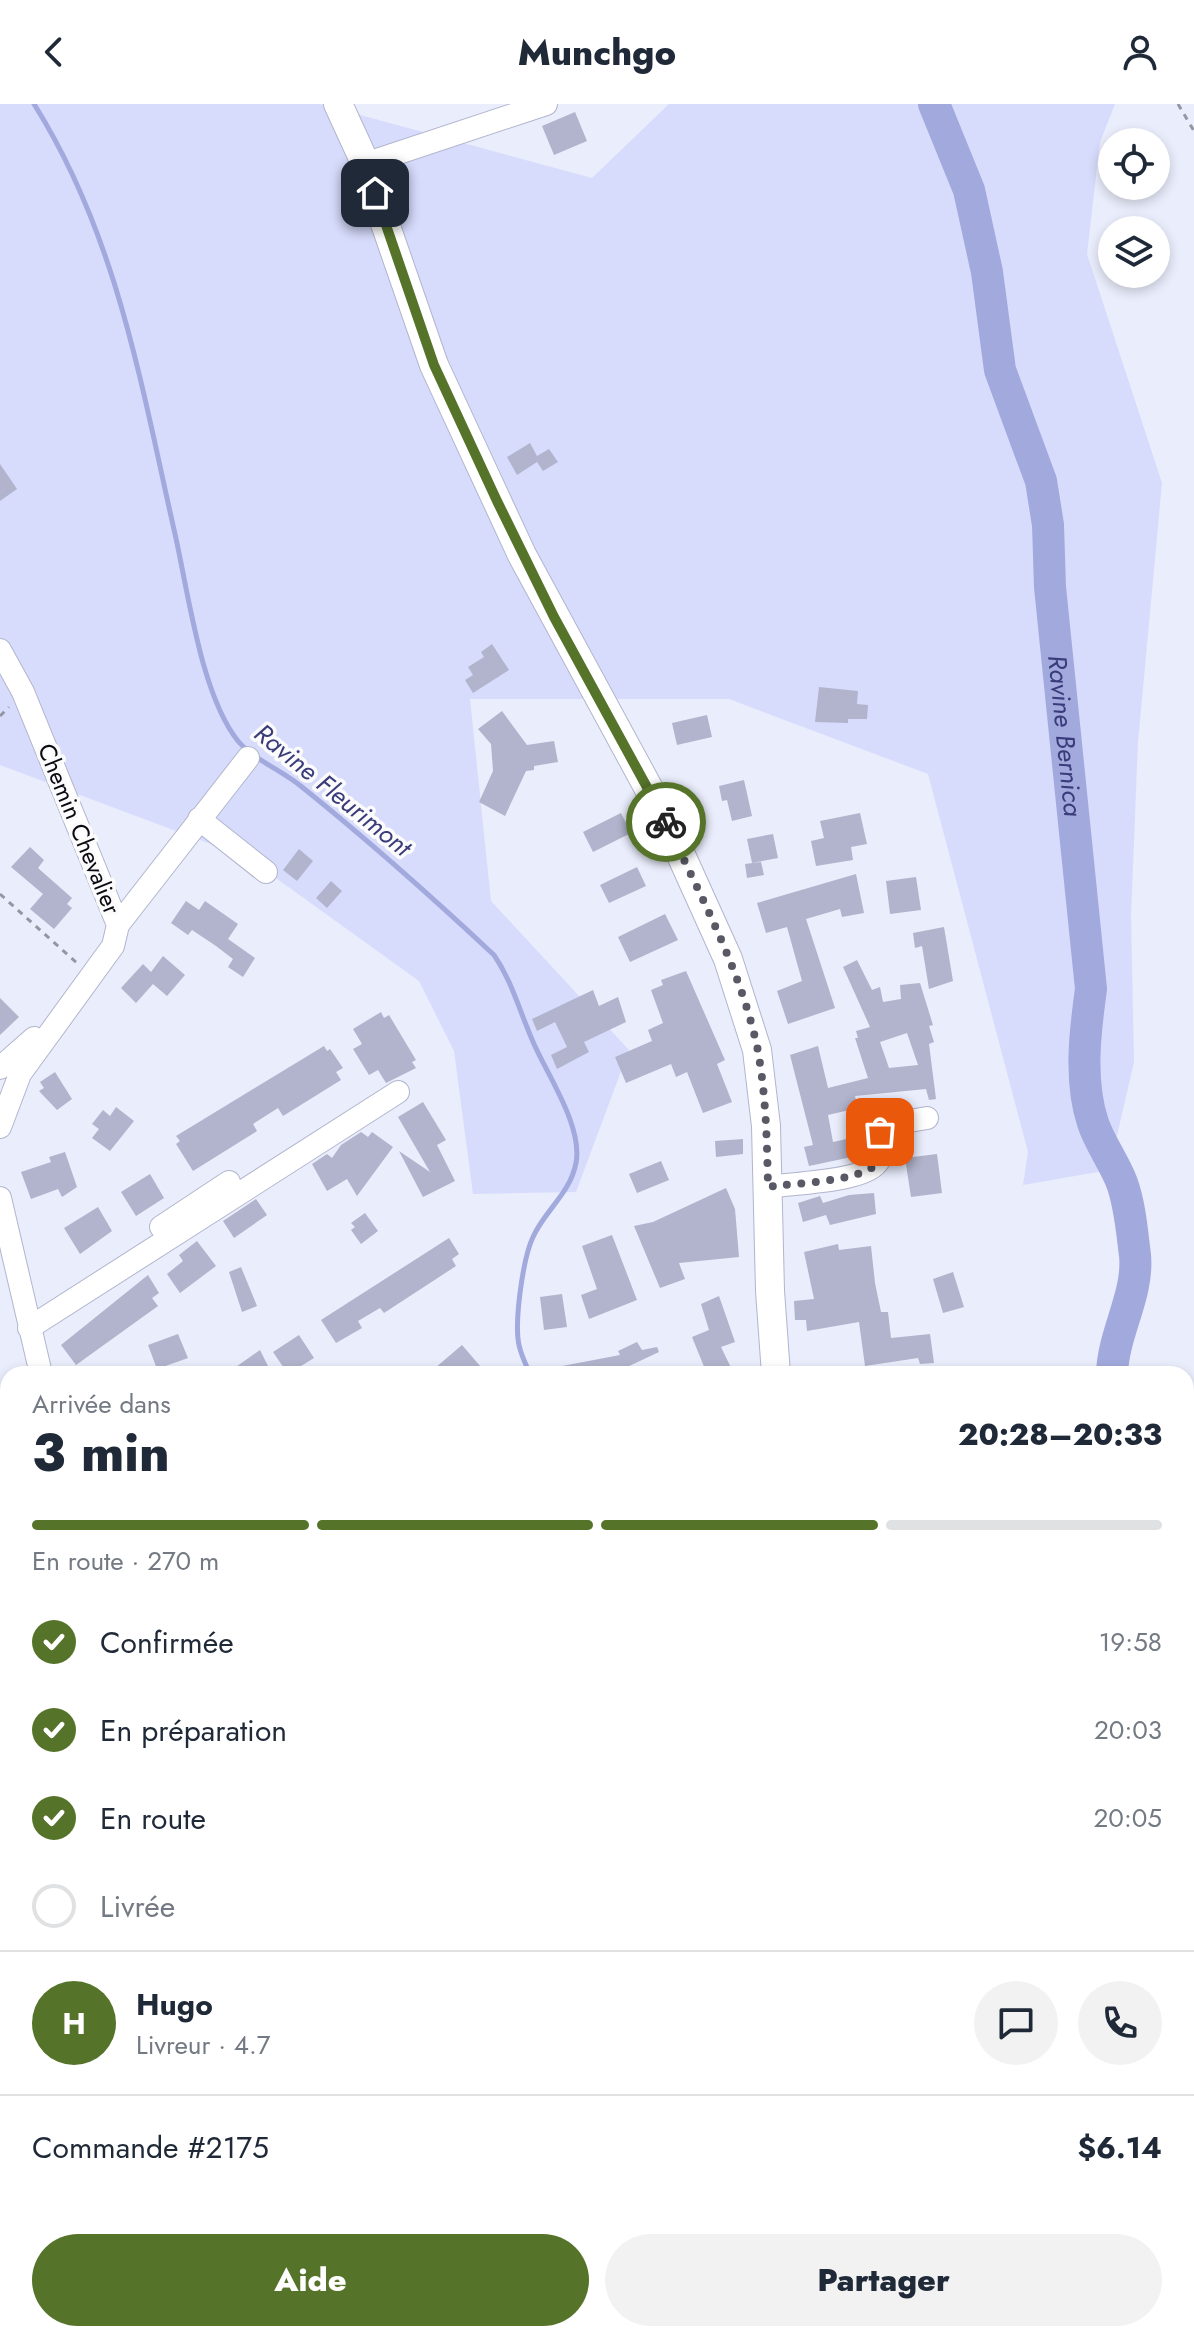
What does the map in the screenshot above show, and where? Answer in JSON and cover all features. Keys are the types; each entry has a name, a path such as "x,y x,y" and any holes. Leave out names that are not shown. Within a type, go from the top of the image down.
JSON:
{"main road":[{"path":"338,104 365,164 434,365 528,568 662,813 728,959 757,1050 766,1126 776,1366"}],"street":[{"path":"365,164 546,104"},
{"name":"Chemin Chevalier","path":"0,650 23,692 118,925 113,946 20,1074 0,1127"},
{"path":"118,925 248,758"},
{"path":"199,819 266,872"},
{"path":"0,1068 59,1017"},
{"path":"27,1320 398,1092"},
{"path":"768,1187 863,1174 878,1162 880,1132 886,1125 927,1118"},
{"path":"27,1320 38,1308 229,1182"},
{"path":"0,1198 39,1366"}],"path":[{"path":"1178,104 1194,131"},
{"path":"0,894 92,976"}],"shaded area":[{"path":"0,104 320,104 592,178 669,104 1115,104 1106,128 1098,128 1098,159 1087,254 1162,483 1138,742 1131,915 1134,1062 1109,1170 1023,1185 1028,1152 928,774 729,699 470,699 491,901 629,1050 576,1192 473,1194 454,1051 419,981 248,858 0,765"}],"building":[{"path":"575,112 587,141 554,155 542,126"},
{"path":"530,443 537,456 549,449 558,462 543,471 537,462 517,475 507,457"},
{"path":"0,464 17,489 0,501"},
{"path":"492,644 509,670 473,693 465,680 473,675 468,667 484,657 481,652"},
{"path":"819,687 858,691 857,704 868,705 867,719 848,719 848,723 815,722"},
{"path":"502,711 527,745 554,741 558,762 534,766 534,770 526,771 505,816 479,802 493,771 491,744 478,729"},
{"path":"707,715 712,737 677,745 672,723"},
{"path":"744,780 752,816 732,821 727,800 722,801 719,786"},
{"path":"621,813 631,833 593,852 583,832"},
{"path":"860,813 867,844 851,847 853,860 816,866 811,841 824,838 820,821"},
{"path":"773,834 778,858 752,863 747,839"},
{"path":"30,847 44,860 38,868 72,898 67,904 72,908 54,929 30,909 43,894 11,867"},
{"path":"299,849 313,861 297,881 283,870"},
{"path":"761,862 764,875 747,878 745,864"},
{"path":"637,867 646,886 609,903 600,885"},
{"path":"856,874 864,913 842,917 840,909 806,919 835,1008 788,1024 777,991 802,981 787,927 766,933 757,903"},
{"path":"916,877 921,910 890,914 886,881"},
{"path":"331,881 342,891 327,908 316,898"},
{"path":"186,901 199,910 205,901 238,924 228,939 255,958 243,977 228,967 233,959 216,946 192,930 188,935 171,923"},
{"path":"665,914 678,940 630,962 618,937"},
{"path":"944,927 953,981 929,989 922,946 915,948 913,933"},
{"path":"163,956 185,975 167,996 153,984 136,1003 121,988 143,964 151,972"},
{"path":"857,960 872,990 880,987 883,1002 901,999 900,985 920,983 933,1025 929,1026 934,1042 929,1044 936,1099 929,1100 926,1089 855,1096 858,1108 828,1115 833,1142 865,1135 866,1154 809,1166 804,1147 813,1145 790,1055 818,1046 828,1088 868,1078 855,1038 858,1038 856,1031 870,1027 843,967","holes":["907,1033 918,1065 889,1068 880,1042"]},
{"path":"686,971 725,1060 717,1064 732,1102 703,1113 687,1072 676,1077 671,1064 626,1083 615,1057 652,1041 648,1030 663,1023 651,990 663,985 661,980"},
{"path":"593,990 599,1006 618,997 626,1022 584,1042 589,1052 557,1069 551,1055 567,1047 555,1022 537,1031 532,1019"},
{"path":"0,998 19,1017 0,1035"},
{"path":"381,1012 384,1018 389,1015 416,1060 412,1062 416,1068 386,1083 378,1070 369,1075 353,1049 362,1044 353,1029"},
{"path":"324,1046 327,1051 330,1049 343,1068 336,1072 341,1080 283,1116 278,1108 253,1124 257,1131 193,1171 176,1144 180,1141 176,1136"},
{"path":"55,1072 72,1099 57,1110 39,1091 44,1088 40,1082"},
{"path":"423,1102 446,1140 437,1145 455,1181 423,1197 399,1151 430,1172 398,1117"},
{"path":"116,1107 134,1121 110,1151 92,1138 99,1129 92,1124 103,1110 110,1116"},
{"path":"361,1132 368,1137 372,1132 393,1147 357,1196 347,1179 327,1191 312,1164 327,1154 332,1158 341,1145"},
{"path":"743,1139 743,1154 716,1157 715,1141"},
{"path":"65,1152 77,1187 62,1197 58,1189 31,1199 21,1172 51,1162 49,1157"},
{"path":"937,1154 942,1193 911,1197 905,1158"},
{"path":"661,1161 669,1180 637,1193 629,1174"},
{"path":"150,1174 164,1198 136,1216 121,1192"},
{"path":"726,1188 735,1209 739,1257 679,1263 685,1279 660,1288 634,1226 653,1222"},
{"path":"874,1193 876,1214 830,1225 826,1215 803,1222 798,1203 820,1196 823,1203 849,1195"},
{"path":"256,1199 267,1215 234,1238 223,1221"},
{"path":"98,1207 112,1231 80,1254 64,1228"},
{"path":"365,1213 378,1231 361,1244 351,1230 355,1227 351,1223"},
{"path":"612,1235 637,1300 589,1319 581,1295 597,1289 582,1246"},
{"path":"449,1238 459,1254 452,1259 456,1266 384,1313 380,1308 358,1321 362,1328 336,1343 321,1320"},
{"path":"197,1241 216,1266 180,1293 167,1274 183,1261 179,1255"},
{"path":"838,1244 839,1250 871,1246 881,1312 888,1312 891,1338 930,1334 934,1363 920,1364 918,1358 865,1366 859,1322 807,1331 806,1320 795,1320 794,1301 814,1299 804,1252"},
{"path":"241,1267 257,1306 242,1312 229,1272"},
{"path":"953,1272 964,1307 943,1313 933,1279"},
{"path":"148,1275 159,1293 152,1298 158,1306 76,1365 61,1345"},
{"path":"562,1294 567,1327 544,1330 540,1297"},
{"path":"719,1296 735,1342 721,1347 730,1366 704,1366 692,1337 709,1330 701,1304"},
{"path":"178,1334 188,1358 156,1366 148,1345"},
{"path":"299,1335 314,1358 301,1366 283,1366 273,1352"},
{"path":"637,1342 642,1350 657,1347 659,1352 629,1366 562,1366 620,1355 618,1351"},
{"path":"462,1345 480,1366 437,1366"},
{"path":"260,1350 268,1366 237,1366"}],"waterway":[{"name":"Ravine Fleurimont","path":"34,104 86,206 123,312 198,642 214,697 225,721 245,748 327,807 494,955 563,1102 574,1134 576,1163 563,1193 533,1237 526,1260 520,1290 518,1335 527,1366"},
{"name":"Ravine Bernica","path":"934,104 969,190 987,272 1000,370 1041,481 1048,525 1050,587 1091,989 1085,1039 1086,1090 1096,1131 1125,1191 1135,1255 1133,1285 1113,1366"}],"way so far":[{"path":"666,822 728,959 757,1050 766,1126 768,1187 863,1174 878,1162 880,1132"}],"route":[{"path":"375,193 434,365 522,555 666,822"}]}
